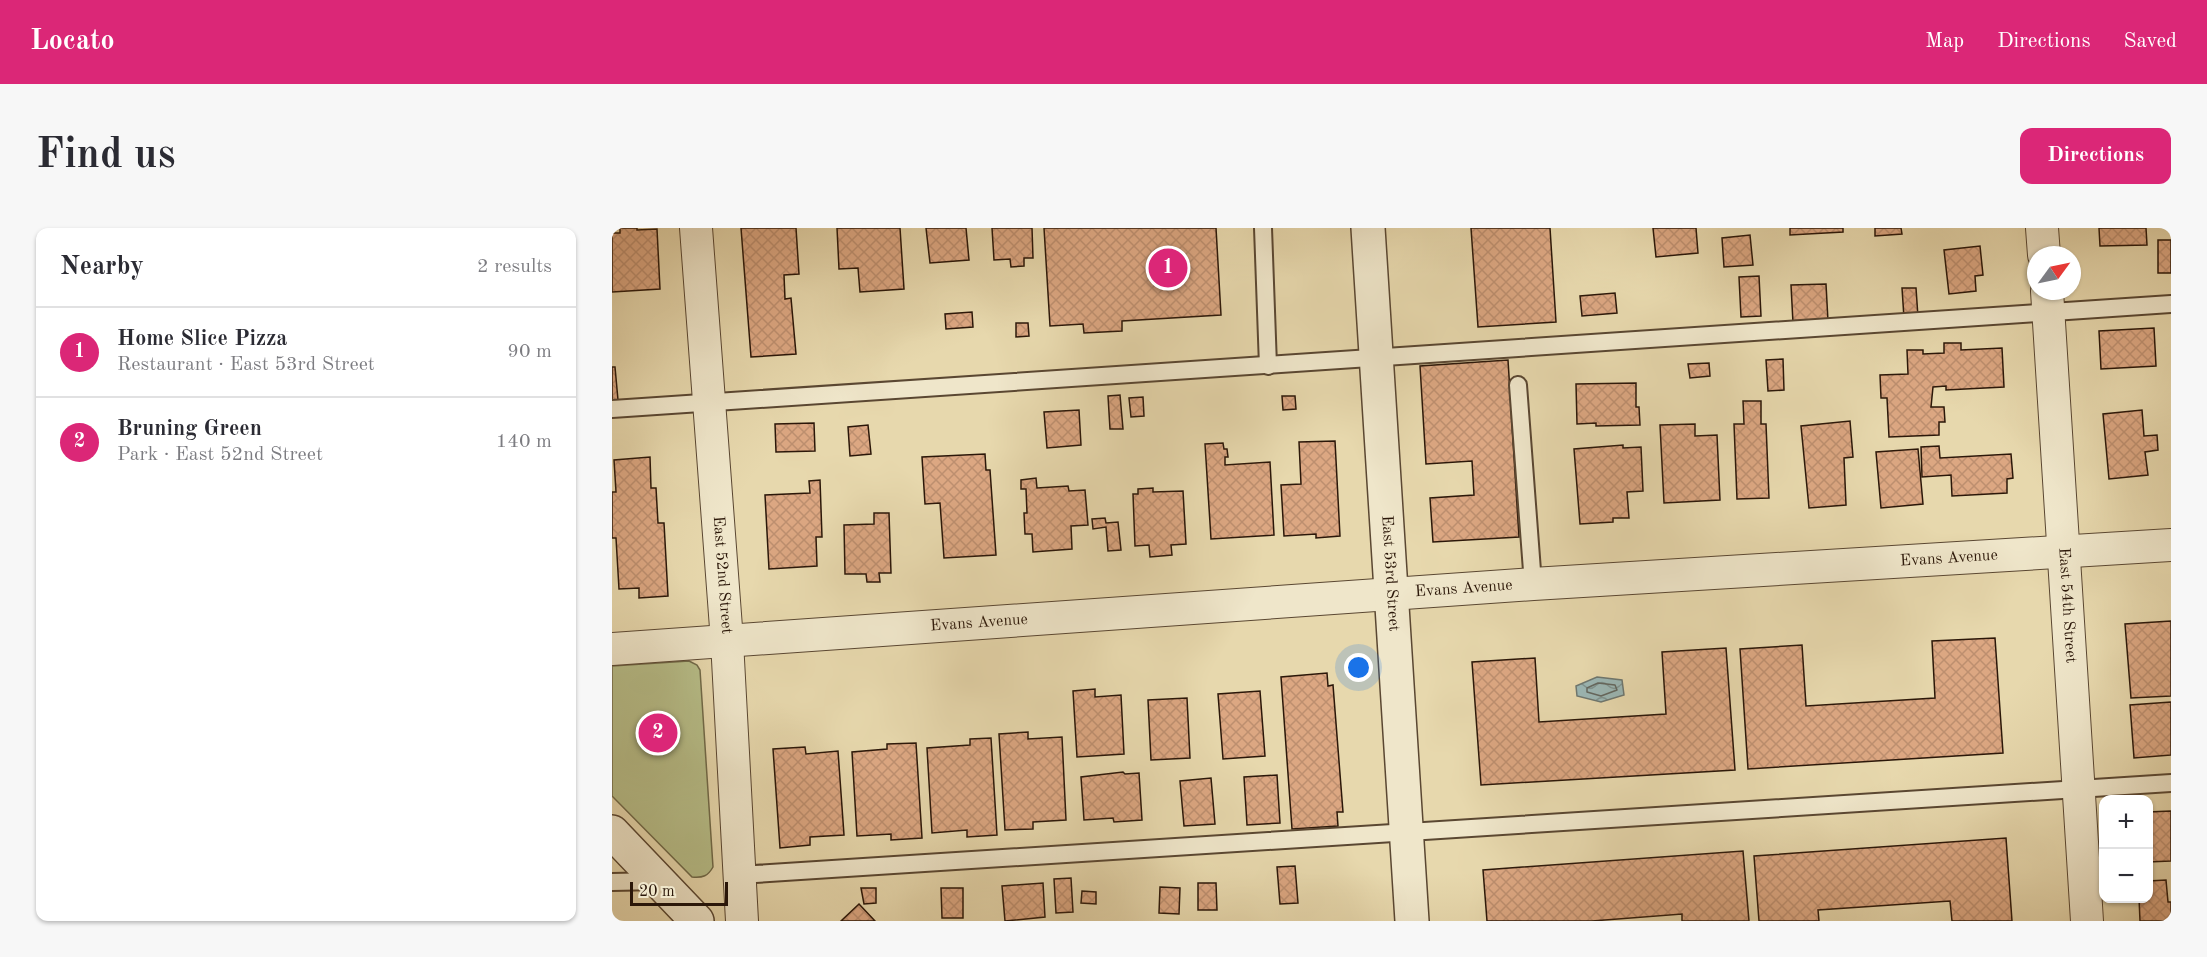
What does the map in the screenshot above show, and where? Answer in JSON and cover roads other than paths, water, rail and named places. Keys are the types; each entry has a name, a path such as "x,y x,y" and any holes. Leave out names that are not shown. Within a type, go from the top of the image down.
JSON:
{"street":[{"name":"East 52nd Street","path":"696,228 727,641 742,921"},
{"name":"East 53rd Street","path":"1368,228 1412,921"},
{"path":"2042,228 2043,246"},
{"name":"East 54th Street","path":"2048,302 2087,921"},
{"name":"Evans Avenue","path":"612,649 1533,584 2171,545"},
{"path":"612,832 697,921"}],"lane":[{"path":"1263,228 1268,366"},
{"path":"612,409 1377,358 2048,302 2171,304"},
{"path":"1518,385 1533,584"},
{"path":"739,875 2171,783"},
{"path":"612,882 660,881"}],"water":[{"path":"1597,677 1622,680 1624,695 1601,702 1577,696 1576,686"}],"place":[{"name":"Home Slice Pizza","path":"1168,268"},
{"name":"Bruning Green","path":"658,733"}]}
